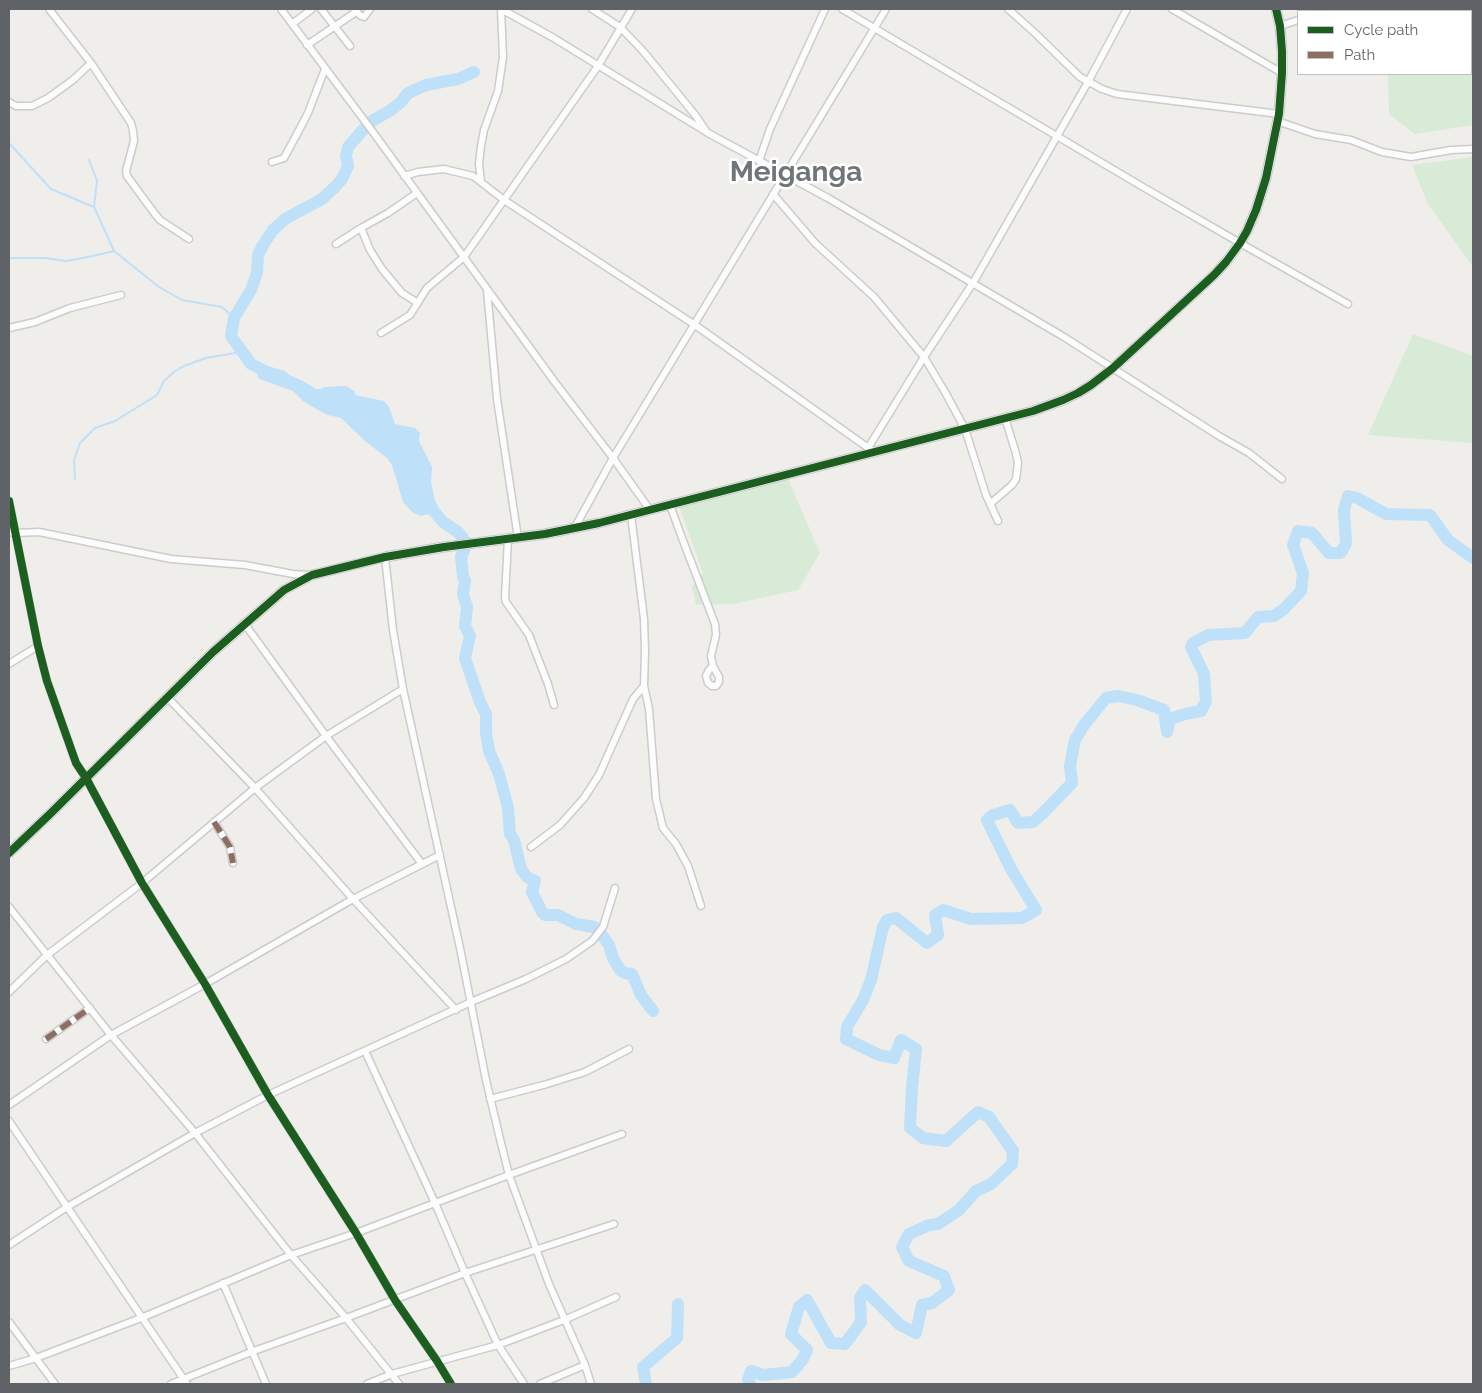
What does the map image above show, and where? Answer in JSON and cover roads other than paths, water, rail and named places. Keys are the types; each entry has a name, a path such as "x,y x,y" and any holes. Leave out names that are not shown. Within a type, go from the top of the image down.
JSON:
{"street":[{"path":"49,9 91,63 131,123 134,141 126,171 127,176 160,220 189,239"},
{"path":"281,9 650,510"},
{"path":"292,24 312,9"},
{"path":"321,9 350,46"},
{"path":"307,45 335,27 355,10 360,16 364,17 370,9"},
{"path":"501,9 552,37 708,133 828,198 973,283 1249,453 1282,479"},
{"path":"481,182 480,146 498,91 503,57 501,9"},
{"path":"592,9 620,27 658,68 708,133"},
{"path":"381,333 404,320 414,309 427,288 464,257 598,66 632,9"},
{"path":"759,161 770,129 825,9"},
{"path":"842,9 1240,243 1348,304"},
{"path":"574,529 613,458 886,9"},
{"path":"1008,9 1080,77 1102,89 1117,94 1278,117 1315,134 1351,140 1382,152 1411,157 1451,150 1473,149"},
{"path":"871,450 924,357 973,283 1088,82 1127,9"},
{"path":"1172,9 1282,74"},
{"path":"9,852 244,623 284,590 312,575 385,557 574,529 871,450 965,429 1047,407 1091,385 1113,368 1207,281 1226,262 1240,243 1256,210 1266,178 1278,117 1282,74 1280,26 1276,9"},
{"path":"1280,26 1297,20"},
{"path":"9,102 16,106 32,106 48,98 91,63"},
{"path":"272,162 284,158 298,134 325,69"},
{"path":"404,176 418,172 444,169 473,176 504,200 695,325 871,450"},
{"path":"336,244 417,193"},
{"path":"773,194 815,243 874,297 924,357 946,392 965,429 990,504 998,521"},
{"path":"361,228 373,256 382,270 402,292 418,303"},
{"path":"487,289 513,538 505,598 529,635 554,705"},
{"path":"9,328 35,322 70,308 122,295"},
{"path":"990,504 1012,485 1016,479 1018,462 1005,418"},
{"path":"9,501 12,532 38,646 47,681 76,763 86,778 142,883 204,984 268,1096 356,1233 395,1300 451,1384"},
{"path":"670,505 715,624 716,635 711,656 713,666"},
{"path":"631,515 644,626 644,686 649,709 656,799 663,828 676,844 688,866 701,906"},
{"path":"12,532 39,532 157,557 236,564 293,574 312,575"},
{"path":"385,557 393,630 404,689 490,1099 509,1174 564,1320 585,1365 590,1384"},
{"path":"244,623 422,864"},
{"path":"9,664 38,646"},
{"path":"531,847 560,825 584,798 599,775 633,699 644,686"},
{"path":"9,992 47,955 142,883 255,788 326,736 404,689"},
{"path":"167,698 255,788 353,899 456,1010"},
{"path":"214,822 230,847 233,863"},
{"path":"9,1105 112,1035 353,899 440,855"},
{"path":"9,1245 67,1207 195,1134 268,1096 566,959 592,942 606,922 616,888"},
{"path":"9,907 195,1134 291,1255 346,1318 399,1384"},
{"path":"46,1039 90,1008"},
{"path":"490,1099 585,1072 629,1049"},
{"path":"365,1051 498,1346 524,1384"},
{"path":"9,1121 185,1382"},
{"path":"9,1362 12,1365 36,1358 141,1318 291,1255 356,1233 509,1174 622,1134"},
{"path":"170,1384 185,1382 251,1352 465,1273 614,1224"},
{"path":"223,1283 266,1384"},
{"path":"367,1384 392,1374 498,1346 616,1297"},
{"path":"9,1322 55,1384"},
{"path":"540,1384 585,1365"}],"water":[{"path":"259,371 285,373 316,389 346,386 354,391 356,395 384,401 389,407 395,424 415,428 420,433 419,441 432,467 431,483 436,505 433,510 429,514 421,516 413,513 403,502 392,465 387,458 365,441 341,418 318,410 303,401 293,391 259,379 257,374"}],"waterway":[{"path":"283,377 251,364 231,336 234,318 251,290 257,273 258,255 263,245 273,230 285,219 322,199 335,187 342,179 348,166 346,156 348,147 372,121 391,110 408,93 426,85 458,79 474,72"},
{"path":"9,143 51,189 94,207 114,251"},
{"path":"89,160 97,181 94,206"},
{"path":"9,258 45,258 66,261 114,251 159,287 182,300 222,307 234,318"},
{"path":"75,479 74,460 80,443 95,428 115,421 157,395 164,381 184,366 206,358 241,352"},
{"path":"426,496 433,510 443,522 458,532 465,541 464,551 461,556 465,581 463,594 467,607 465,626 470,636 465,658 486,714 486,733 489,751 499,774 508,808 510,834 514,840 521,869 527,877 535,881 532,892 545,915 558,915 576,924 594,927 598,930 609,945 613,958 620,970 632,974 641,995 653,1011"},
{"path":"750,1384 748,1380 751,1371 763,1375 792,1372 803,1359 807,1350 791,1334 799,1307 807,1300 831,1343 845,1344 861,1322 860,1298 865,1290 900,1325 916,1333 922,1305 932,1303 949,1290 944,1276 909,1261 902,1247 909,1234 929,1225 938,1224 959,1210 976,1191 991,1184 1012,1164 1013,1151 989,1117 978,1112 946,1141 923,1138 910,1128 916,1049 901,1040 894,1058 879,1055 846,1039 847,1027 863,1000 871,980 883,927 887,920 896,918 927,943 938,935 935,915 943,910 971,919 1022,918 1036,910 1011,869 987,820 993,815 1010,810 1018,823 1033,822 1042,814 1072,783 1070,766 1075,740 1084,725 1106,698 1118,696 1137,700 1164,710 1167,732 1170,719 1201,711 1206,701 1204,674 1191,647 1193,643 1208,635 1245,633 1258,617 1274,616 1284,609 1301,591 1303,573 1293,545 1298,531 1312,533 1329,553 1340,553 1346,543 1344,510 1348,496 1357,498 1386,514 1430,515 1448,540 1473,558"},
{"path":"646,1384 643,1367 677,1338 678,1304"}],"district":[{"name":"Meiganga","path":"796,173"}]}
